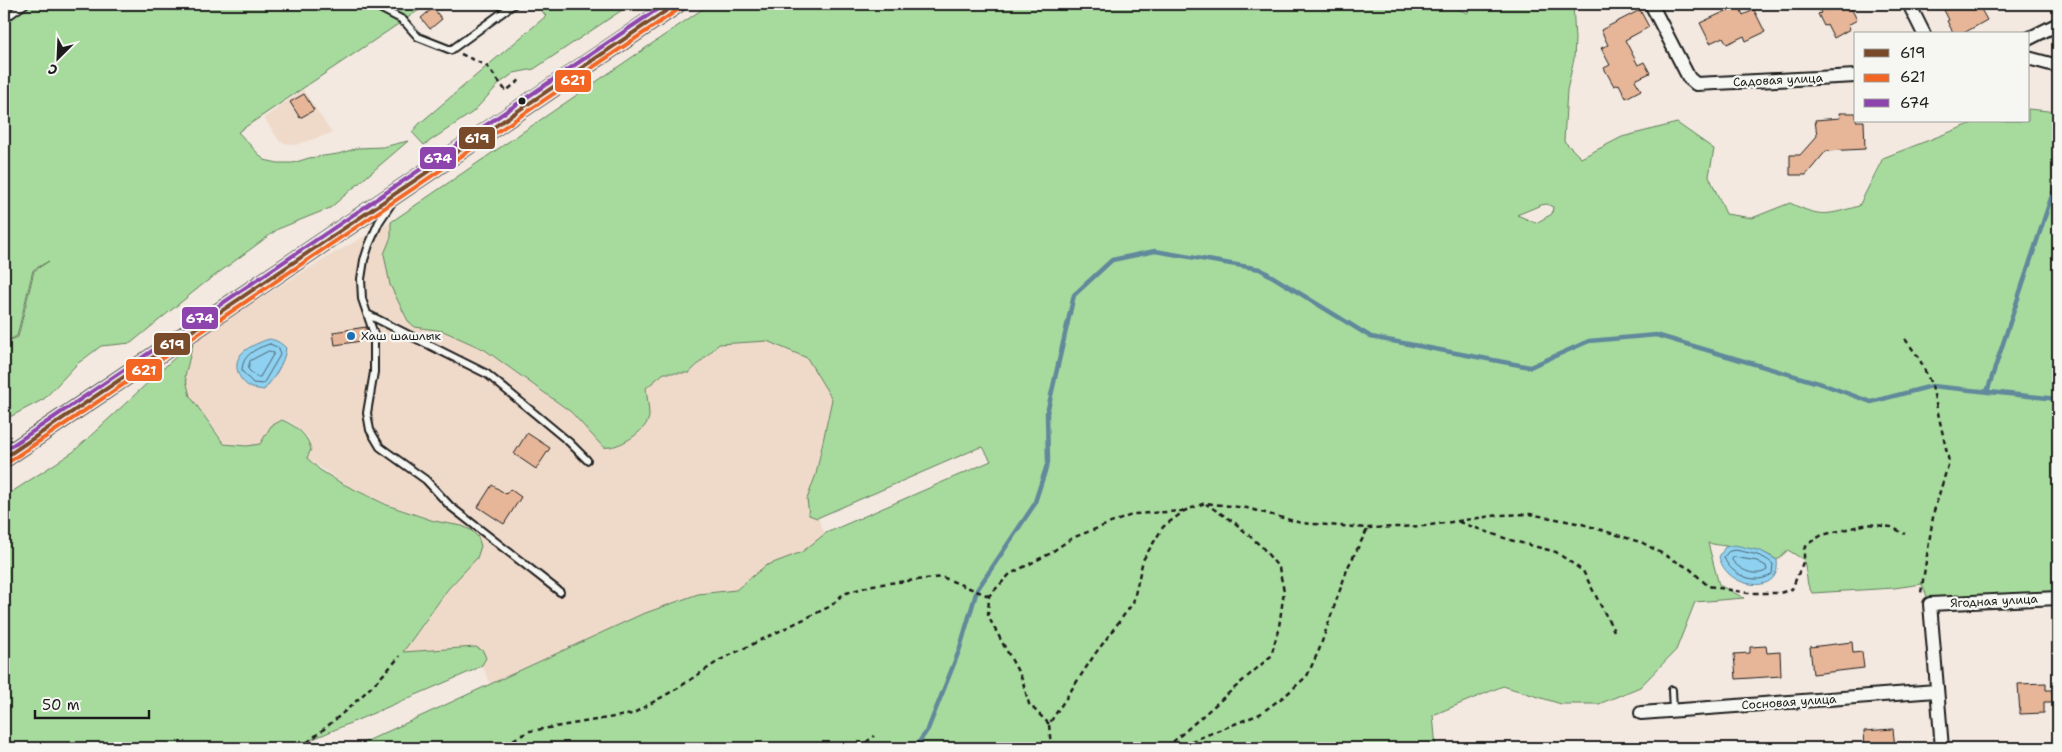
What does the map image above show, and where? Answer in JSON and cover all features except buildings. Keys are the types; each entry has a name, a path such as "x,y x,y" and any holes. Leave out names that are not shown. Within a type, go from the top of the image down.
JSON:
{"main road":[{"path":"4,458 676,4"}],"street":[{"name":"Садовая улица","path":"1651,4 1692,82 1700,84 1854,76"},
{"path":"1909,4 1923,32"},
{"path":"2030,38 2058,24"},
{"path":"2030,59 2058,66"},
{"name":"Ягодная улица","path":"1925,600 2058,598"},
{"path":"1925,600 1942,748"},
{"name":"Сосновая улица","path":"1641,713 1936,692"}],"lane":[{"path":"4,19 25,4"},
{"path":"372,4 403,21 418,37 450,50 514,4"},
{"path":"400,190 379,222 364,260 362,299 374,334 374,372 367,413 370,430 380,447 426,480 450,506 560,592"},
{"path":"367,314 487,374 535,412 587,460"},
{"path":"1672,690 1673,711"}],"path":[{"path":"450,50 487,66 506,91 520,80"},
{"path":"1905,339 1919,358 1932,386 1949,462 1934,511 1925,600"},
{"path":"1166,748 1271,656 1279,627 1284,591 1279,568 1262,547 1234,522 1205,503"},
{"path":"1051,748 1049,724 1080,676 1133,603 1143,560 1163,527 1184,511 1205,503 1247,508 1301,523 1368,528 1424,526 1499,515 1530,514 1582,524 1643,543 1690,569 1708,586 1748,593 1780,593 1792,589 1804,560 1804,550 1809,543 1822,535 1868,524 1891,527 1905,534"},
{"path":"1049,724 1029,704 1022,679 988,616 989,596 1010,574 1049,554 1072,538 1134,514 1184,511"},
{"path":"1458,521 1510,540 1556,552 1583,571 1614,631"},
{"path":"1174,748 1260,714 1307,676 1319,650 1348,567 1368,528"},
{"path":"497,748 530,731 632,714 678,688 720,660 831,606 842,594 873,585 942,577 989,596"},
{"path":"300,748 326,728 382,677 400,656"},
{"path":"859,748 874,736"}],"shaded area":[{"path":"303,90 332,133 295,145 280,142 264,118"},
{"path":"391,222 391,237 384,254 391,285 407,321 415,327 443,331 484,350 570,412 603,447 613,447 638,434 649,418 646,388 664,373 689,373 719,344 766,341 807,358 832,399 815,475 807,499 809,515 818,518 825,534 802,552 765,566 736,590 698,594 640,615 490,684 482,665 486,658 483,651 476,647 403,653 448,590 476,558 481,546 478,537 387,504 341,482 307,458 311,449 308,437 292,423 282,419 271,426 260,444 225,443 190,396 185,376 195,338 334,253"}],"green space":[{"path":"4,4 428,4 238,132 264,160 278,163 293,163 358,148 383,147 408,141 330,208 278,229 202,285 131,343 101,346 77,364 44,399 4,420 4,343 18,337 34,271 49,261 33,270 17,336 4,342"},
{"path":"536,4 631,4 534,69 514,73 500,83 473,112 424,145 412,132 546,16"},
{"path":"710,4 1448,4 1467,13 1473,4 1573,4 1574,59 1567,90 1564,141 1581,158 1622,137 1677,123 1714,149 1709,176 1726,214 1752,218 1790,203 1817,213 1831,213 1859,206 1883,158 1975,122 2030,122 2030,109 2058,112 2058,604 1933,611 1922,584 1894,588 1812,593 1808,585 1804,560 1788,550 1777,560 1752,549 1708,543 1719,585 1744,598 1695,602 1676,650 1640,687 1599,704 1561,704 1503,686 1433,715 1436,748 352,748 640,615 698,594 736,590 765,566 802,552 826,533 991,461 983,447 978,448 817,518 809,515 807,499 816,474 832,399 807,358 767,341 719,344 689,373 664,373 646,388 649,416 643,428 631,438 616,446 603,447 571,412 485,350 443,331 415,327 408,321 390,285 384,254 391,237 391,222","holes":["1547,204 1553,207 1552,214 1536,223 1517,215"]},
{"path":"194,340 185,376 190,396 224,444 247,446 260,444 271,426 282,420 296,428 307,439 311,449 307,458 320,470 341,483 387,505 434,521 462,526 471,530 478,537 481,546 477,558 448,589 403,652 476,647 483,651 486,658 482,665 474,670 292,748 4,748 4,497 73,452"}],"water":[{"path":"269,339 282,344 286,348 283,360 275,376 264,390 252,388 240,377 237,361 243,352 255,344"},
{"path":"1735,545 1761,551 1777,560 1777,570 1773,577 1768,582 1752,584 1736,579 1729,574 1719,557 1725,547"}],"waterway":[{"path":"1987,392 2058,177"},
{"path":"915,748 928,729 959,651 977,590 1034,505 1048,462 1047,413 1074,295 1112,260 1155,251 1260,269 1371,337 1530,367 1589,341 1656,335 1822,384 1871,402 1932,386 2058,399"}],"transit line":[{"name":"674","path":"4,451 665,4"},
{"name":"619","path":"4,458 676,4"},
{"name":"621","path":"7,463 679,9"}],"place":[{"name":"Хаш шашлык","path":"351,336"}]}
